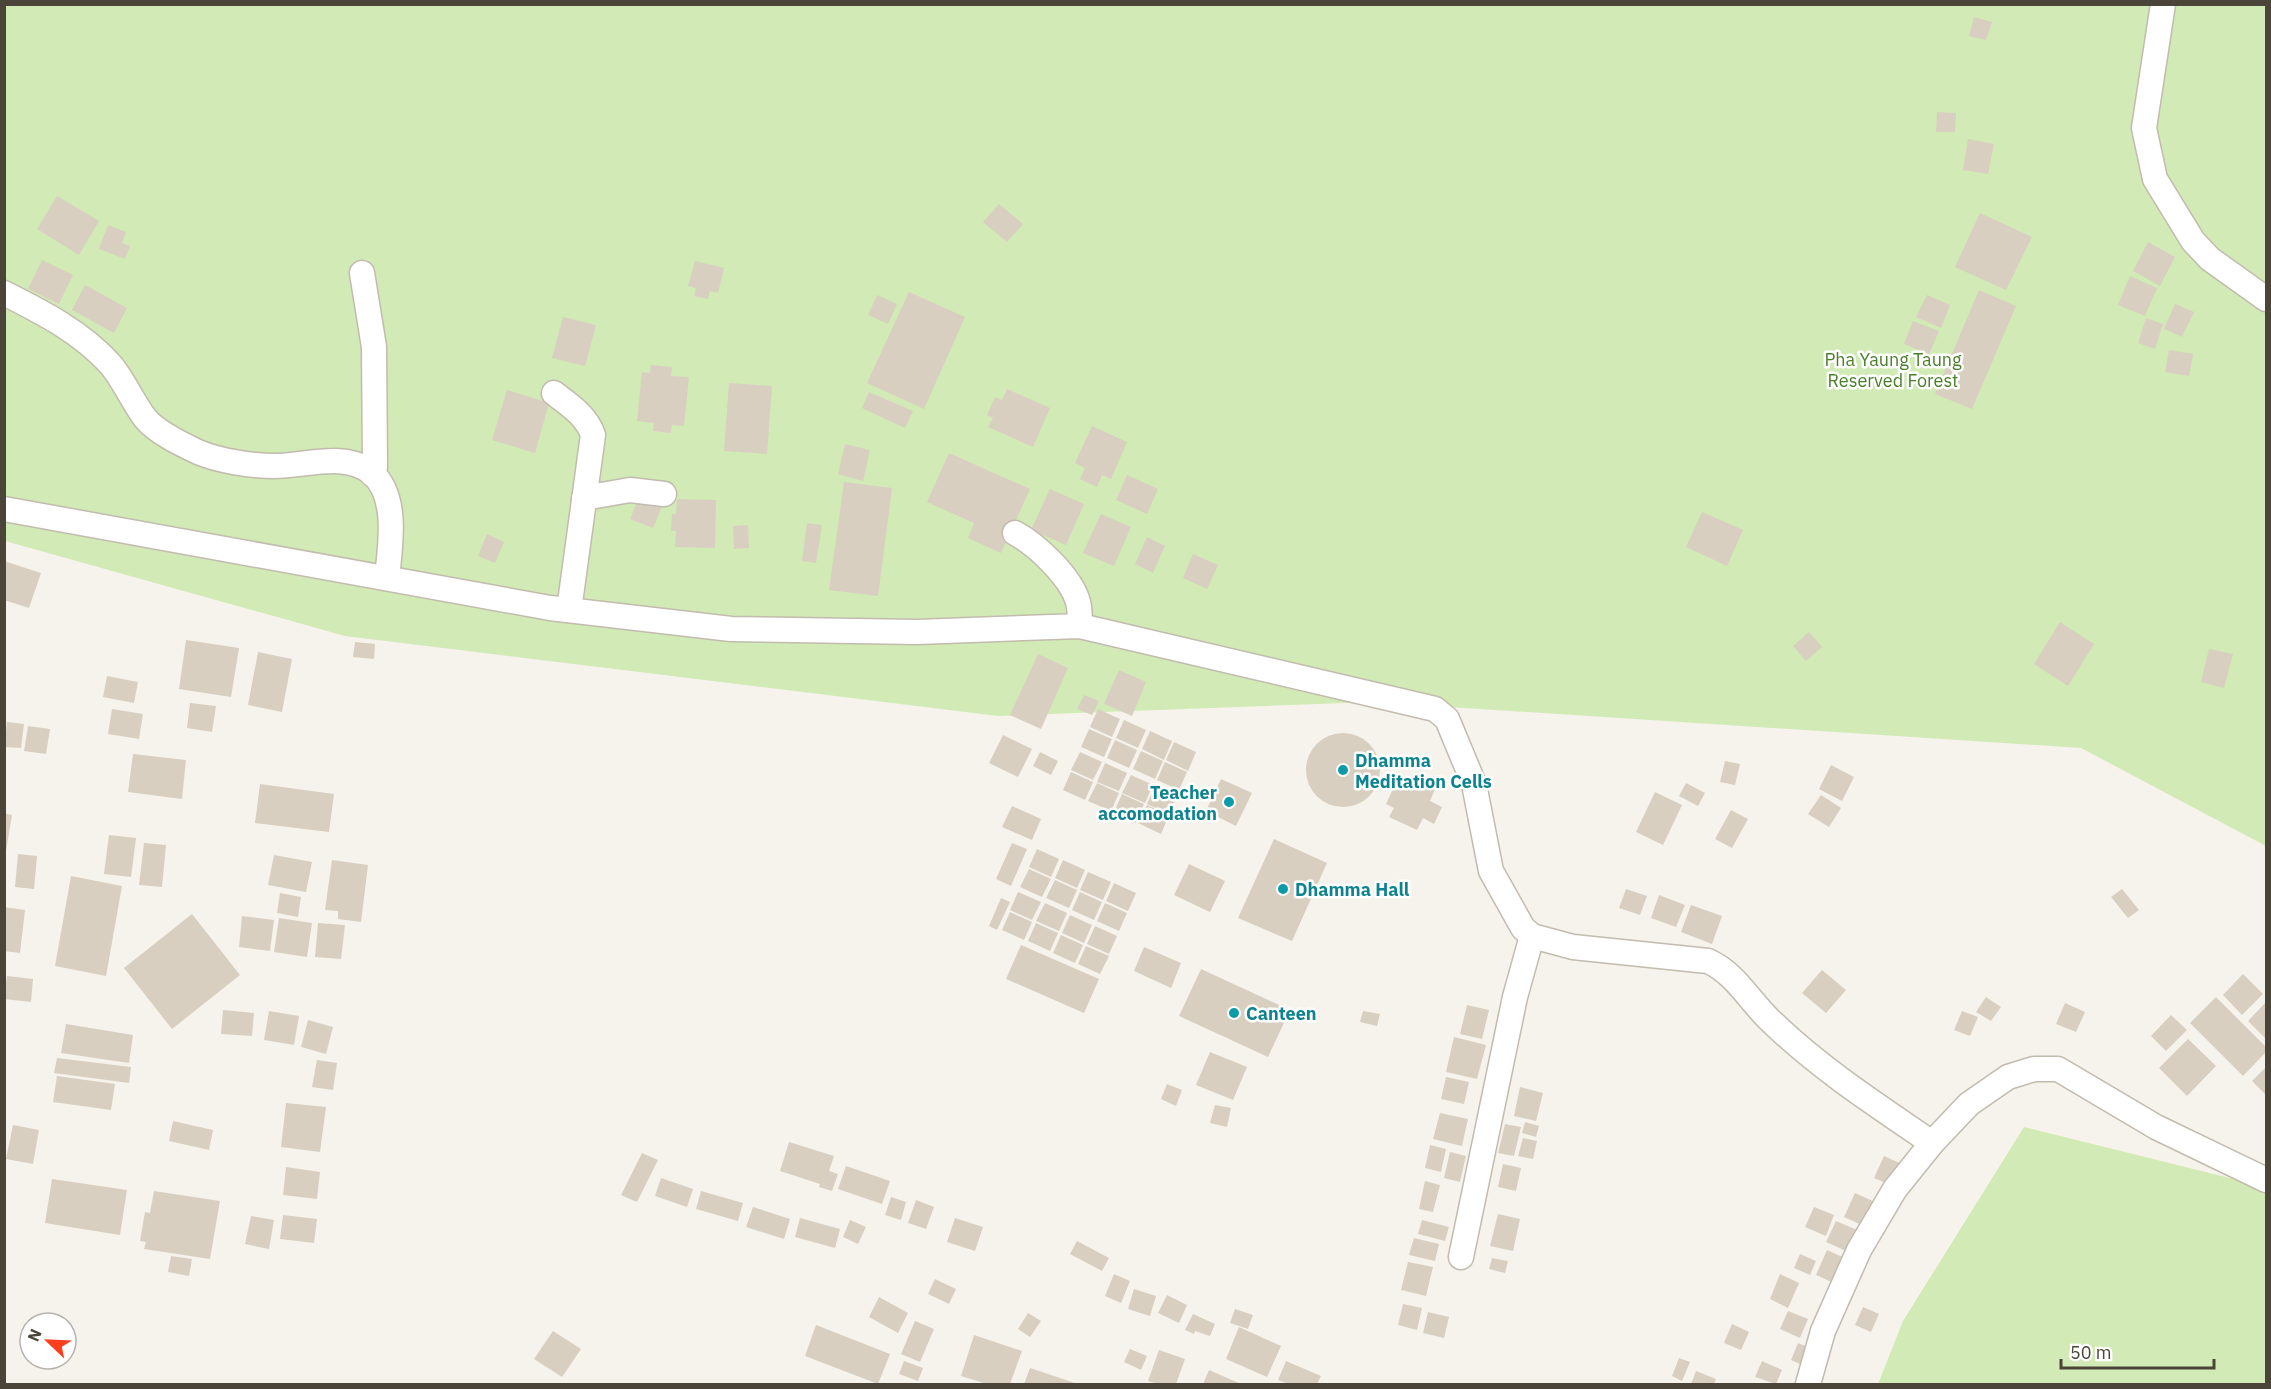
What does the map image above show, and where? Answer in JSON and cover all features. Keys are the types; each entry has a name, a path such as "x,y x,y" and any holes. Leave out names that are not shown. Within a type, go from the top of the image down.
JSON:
{"street":[{"path":"2163,4 2144,128 2155,179 2193,240 2205,253 2266,299"},
{"path":"362,273 374,347 375,466 372,474"},
{"path":"4,293 72,330 110,364 146,419 167,435 200,453 239,462 272,466 347,462 372,474 380,484 391,515 387,578"},
{"path":"554,393 581,414 589,424 593,435 569,610"},
{"path":"584,498 630,490 664,494"},
{"path":"4,509 569,610 731,629 917,632 1080,626 1435,709 1447,719 1474,784 1491,871 1523,928 1532,936 1574,947 1708,961 1719,965 1772,1023 1824,1068 1932,1143"},
{"path":"1015,533 1029,541 1066,580 1078,603 1080,626"},
{"path":"1461,1257 1515,997 1532,936"},
{"path":"1808,1384 1823,1331 1859,1250 1895,1190 1932,1143 1969,1104 2008,1077 2034,1069 2058,1069 2156,1128 2266,1180"}],"green space":[{"name":"Pha Yaung Taung Reserved Forest","path":"4,5 2266,5 2266,846 2081,748 1372,702 998,716 345,636 5,541"},
{"path":"2024,1127 2266,1187 2266,1384 1878,1384 1903,1321"}],"building":[{"path":"1974,17 1992,22 1986,40 1969,36"},
{"path":"1937,112 1956,113 1955,132 1936,132"},
{"path":"1968,139 1994,144 1988,174 1963,170"},
{"path":"57,196 99,221 79,255 37,229"},
{"path":"999,204 1023,224 1007,242 983,222"},
{"path":"1980,213 2032,237 2006,290 1955,267"},
{"path":"108,225 126,232 122,243 130,246 125,259 99,249"},
{"path":"2148,242 2175,257 2160,286 2133,271"},
{"path":"42,260 73,275 59,304 28,289"},
{"path":"695,261 724,268 718,293 710,291 708,299 694,296 696,288 688,286"},
{"path":"2130,276 2157,288 2145,316 2118,305"},
{"path":"85,285 127,308 114,333 72,310"},
{"path":"1979,290 2016,306 1972,409 1935,394"},
{"path":"909,292 965,317 924,409 867,383"},
{"path":"877,295 897,304 888,324 868,315"},
{"path":"1927,295 1950,305 1941,328 1916,317"},
{"path":"2175,304 2194,312 2182,337 2164,329"},
{"path":"563,317 596,325 585,366 552,358"},
{"path":"2146,318 2163,324 2155,349 2138,343"},
{"path":"1913,321 1939,331 1929,354 1904,344"},
{"path":"2169,350 2193,354 2189,376 2165,372"},
{"path":"651,365 672,367 671,376 689,377 684,426 672,425 671,433 653,431 654,423 637,421 642,372 650,373"},
{"path":"729,383 772,386 767,454 724,451"},
{"path":"1007,389 1050,408 1033,447 988,427 993,418 987,415 995,397 1002,400"},
{"path":"507,390 549,403 535,453 492,440"},
{"path":"869,392 913,411 905,428 862,408"},
{"path":"1092,426 1127,442 1111,479 1102,475 1097,487 1080,479 1085,468 1075,463"},
{"path":"845,444 870,450 863,481 838,474"},
{"path":"949,453 1030,489 1001,553 968,538 974,523 927,502"},
{"path":"1127,475 1158,489 1147,514 1116,500"},
{"path":"844,482 892,488 878,596 829,590"},
{"path":"1050,489 1084,504 1066,545 1031,530"},
{"path":"640,495 663,504 653,528 630,519"},
{"path":"677,499 716,500 715,548 675,547 676,531 671,531 672,514 676,514"},
{"path":"1702,512 1743,530 1727,566 1686,547"},
{"path":"1101,514 1131,527 1114,566 1083,553"},
{"path":"807,523 822,525 816,563 802,561"},
{"path":"748,525 749,548 734,549 733,526"},
{"path":"487,534 504,542 495,563 478,556"},
{"path":"1147,537 1165,546 1153,573 1135,564"},
{"path":"1193,554 1218,565 1207,589 1183,578"},
{"path":"4,561 41,573 29,608 4,600"},
{"path":"2060,622 2094,644 2068,686 2034,664"},
{"path":"1809,632 1822,647 1806,661 1793,646"},
{"path":"186,640 239,648 231,697 179,689"},
{"path":"355,642 375,644 374,659 353,657"},
{"path":"2209,649 2233,654 2224,688 2201,682"},
{"path":"258,652 292,659 282,712 248,705"},
{"path":"1038,654 1068,668 1041,729 1010,715"},
{"path":"1119,670 1146,682 1132,716 1104,704"},
{"path":"107,676 138,682 134,703 103,697"},
{"path":"1084,695 1099,701 1092,715 1077,709"},
{"path":"190,703 216,706 212,732 187,728"},
{"path":"112,709 143,714 139,739 108,734"},
{"path":"1098,709 1120,719 1112,737 1090,727"},
{"path":"1124,720 1146,730 1138,748 1116,738"},
{"path":"7,722 24,724 21,748 4,747"},
{"path":"28,726 50,729 46,754 24,751"},
{"path":"1089,729 1112,739 1104,757 1081,747"},
{"path":"1150,731 1172,741 1164,760 1142,749"},
{"name":"Dhamma Meditation Cells","path":"1336,733 1350,733 1364,739 1374,749 1380,763 1378,784 1364,801 1350,807 1336,807 1322,801 1312,791 1306,777 1306,763 1312,749 1322,739"},
{"path":"1003,735 1032,749 1018,777 989,763"},
{"path":"1115,740 1137,750 1129,768 1107,758"},
{"path":"1174,742 1196,752 1188,771 1166,760"},
{"path":"1141,751 1163,761 1155,779 1133,769"},
{"path":"1040,752 1058,761 1051,775 1033,766"},
{"path":"1080,752 1102,762 1093,780 1071,770"},
{"path":"133,754 186,760 182,799 128,792"},
{"path":"1725,761 1740,764 1735,785 1720,782"},
{"path":"1165,762 1187,772 1179,790 1157,780"},
{"path":"1105,763 1127,773 1119,791 1097,782"},
{"path":"1831,765 1854,777 1842,801 1819,789"},
{"path":"1071,772 1093,782 1085,800 1063,790"},
{"path":"1131,775 1153,785 1145,803 1122,793"},
{"path":"1407,776 1435,789 1430,801 1442,807 1434,824 1423,818 1417,830 1389,817 1394,808 1386,804 1394,787 1400,790"},
{"name":"Teacher accomodation","path":"1221,779 1252,793 1236,826 1206,811"},
{"path":"1097,783 1119,793 1111,811 1088,801"},
{"path":"1686,783 1705,793 1698,806 1679,796"},
{"path":"260,784 334,794 329,832 255,823"},
{"path":"1155,786 1177,796 1169,814 1147,804"},
{"path":"1655,792 1682,805 1663,845 1636,832"},
{"path":"1122,794 1144,804 1136,823 1114,812"},
{"path":"1821,795 1841,808 1829,827 1808,814"},
{"path":"1147,805 1169,815 1161,834 1138,823"},
{"path":"1012,806 1041,819 1032,840 1002,827"},
{"path":"1731,810 1748,819 1732,848 1715,839"},
{"path":"4,813 12,815 6,851 4,851"},
{"path":"109,835 136,838 131,877 104,874"},
{"name":"Dhamma Hall","path":"1274,839 1327,863 1292,941 1238,918"},
{"path":"144,843 166,845 162,887 139,885"},
{"path":"1012,843 1027,849 1011,886 996,879"},
{"path":"1037,849 1059,859 1051,877 1029,867"},
{"path":"18,854 37,856 34,889 15,887"},
{"path":"274,855 312,862 306,892 268,885"},
{"path":"332,860 368,865 361,922 338,919 338,911 325,910"},
{"path":"1063,860 1085,870 1077,888 1055,878"},
{"path":"1189,864 1225,881 1210,912 1174,895"},
{"path":"1029,869 1051,879 1042,897 1020,887"},
{"path":"1088,872 1111,882 1103,900 1080,890"},
{"path":"71,876 122,886 106,976 55,966"},
{"path":"1055,880 1077,890 1069,908 1046,898"},
{"path":"1114,883 1136,893 1128,911 1106,901"},
{"path":"1626,889 1647,896 1640,915 1619,908"},
{"path":"2122,889 2139,910 2128,918 2111,897"},
{"path":"1018,892 1041,902 1032,920 1010,910"},
{"path":"1080,892 1102,902 1094,920 1072,910"},
{"path":"280,893 301,897 298,917 277,913"},
{"path":"1659,895 1685,905 1676,927 1651,918"},
{"path":"1001,898 1010,902 997,930 989,926"},
{"path":"1045,903 1067,913 1059,931 1036,921"},
{"path":"1105,903 1127,913 1119,931 1097,921"},
{"path":"1691,905 1722,916 1712,944 1681,932"},
{"path":"4,907 25,910 20,953 4,951"},
{"path":"1010,912 1032,922 1024,940 1002,930"},
{"path":"192,914 240,975 172,1029 124,968"},
{"path":"1070,915 1092,925 1084,943 1062,933"},
{"path":"242,916 274,920 270,951 239,947"},
{"path":"279,918 312,923 307,957 274,952"},
{"path":"318,923 345,925 341,959 315,957"},
{"path":"1036,923 1058,933 1050,951 1028,941"},
{"path":"1095,926 1117,936 1109,954 1087,944"},
{"path":"1061,935 1083,945 1075,963 1053,953"},
{"path":"1021,945 1099,979 1084,1013 1006,979"},
{"path":"1086,946 1109,956 1100,974 1078,964"},
{"path":"1144,947 1181,963 1171,988 1134,971"},
{"name":"Canteen","path":"1201,969 1290,1010 1268,1057 1179,1016"},
{"path":"1822,970 1846,990 1826,1013 1802,993"},
{"path":"2243,974 2263,994 2242,1015 2223,995"},
{"path":"7,976 33,979 31,1002 4,999"},
{"path":"1986,997 2001,1007 1991,1021 1976,1012"},
{"path":"2216,997 2266,1047 2266,1052 2243,1076 2190,1023"},
{"path":"2266,1002 2266,1039 2248,1021"},
{"path":"2065,1003 2085,1012 2076,1032 2056,1024"},
{"path":"1467,1005 1489,1010 1482,1039 1460,1034"},
{"path":"223,1010 254,1013 252,1036 221,1034"},
{"path":"269,1011 299,1016 294,1045 264,1040"},
{"path":"1363,1011 1380,1014 1377,1026 1360,1022"},
{"path":"1962,1011 1978,1017 1970,1036 1954,1030"},
{"path":"2171,1015 2187,1030 2166,1051 2151,1036"},
{"path":"308,1020 333,1027 326,1054 301,1047"},
{"path":"66,1024 133,1035 129,1063 61,1053"},
{"path":"1454,1037 1486,1045 1477,1079 1446,1072"},
{"path":"2188,1039 2216,1066 2187,1096 2159,1068"},
{"path":"1210,1052 1247,1067 1233,1100 1196,1085"},
{"path":"57,1058 131,1067 129,1083 54,1073"},
{"path":"317,1060 337,1063 333,1090 312,1087"},
{"path":"2266,1067 2266,1095 2252,1081"},
{"path":"57,1076 115,1084 111,1110 53,1102"},
{"path":"1446,1077 1469,1082 1464,1104 1441,1099"},
{"path":"1167,1084 1182,1090 1176,1106 1161,1099"},
{"path":"1520,1087 1543,1093 1536,1121 1514,1116"},
{"path":"286,1103 326,1107 320,1152 281,1147"},
{"path":"1215,1105 1231,1108 1227,1127 1210,1123"},
{"path":"1440,1113 1468,1119 1462,1146 1433,1139"},
{"path":"173,1121 213,1130 209,1150 169,1141"},
{"path":"1525,1122 1539,1126 1536,1137 1522,1133"},
{"path":"1505,1124 1521,1127 1514,1156 1498,1153"},
{"path":"13,1125 39,1130 33,1164 6,1159"},
{"path":"1523,1138 1537,1141 1533,1159 1518,1156"},
{"path":"789,1142 834,1156 829,1171 838,1174 832,1191 819,1187 820,1184 780,1171"},
{"path":"1430,1145 1446,1149 1441,1172 1425,1168"},
{"path":"1450,1152 1466,1156 1460,1182 1444,1178"},
{"path":"642,1153 658,1160 637,1202 621,1195"},
{"path":"1884,1156 1902,1164 1893,1186 1874,1178"},
{"path":"1503,1164 1521,1168 1516,1191 1498,1187"},
{"path":"846,1166 890,1181 882,1204 838,1189"},
{"path":"286,1167 320,1172 317,1199 283,1195"},
{"path":"661,1178 693,1189 687,1207 655,1196"},
{"path":"52,1179 127,1190 120,1235 45,1223"},
{"path":"1425,1181 1440,1185 1433,1212 1419,1209"},
{"path":"154,1191 220,1201 210,1259 144,1249 146,1242 140,1241 145,1212 150,1213"},
{"path":"701,1191 743,1203 738,1221 696,1209"},
{"path":"1855,1193 1875,1202 1864,1226 1844,1217"},
{"path":"891,1197 906,1202 901,1220 885,1215"},
{"path":"916,1200 934,1207 926,1229 908,1223"},
{"path":"753,1207 790,1219 784,1239 746,1227"},
{"path":"1814,1207 1834,1215 1826,1236 1805,1227"},
{"path":"1498,1214 1520,1219 1513,1251 1490,1246"},
{"path":"283,1215 317,1219 314,1243 280,1239"},
{"path":"251,1216 274,1220 269,1249 245,1244"},
{"path":"800,1218 840,1229 835,1248 795,1237"},
{"path":"955,1218 983,1227 975,1251 947,1242"},
{"path":"850,1220 866,1227 858,1244 843,1237"},
{"path":"1422,1220 1449,1227 1445,1241 1418,1234"},
{"path":"1836,1221 1864,1233 1855,1255 1826,1242"},
{"path":"1414,1238 1439,1244 1435,1261 1409,1255"},
{"path":"1077,1241 1109,1258 1102,1271 1070,1254"},
{"path":"1827,1250 1847,1259 1836,1284 1816,1275"},
{"path":"1800,1254 1816,1261 1810,1275 1794,1268"},
{"path":"171,1256 192,1259 189,1276 168,1272"},
{"path":"1492,1258 1508,1261 1505,1273 1489,1269"},
{"path":"1408,1262 1433,1267 1426,1296 1401,1290"},
{"path":"1114,1274 1130,1281 1121,1303 1105,1296"},
{"path":"1780,1274 1799,1283 1788,1308 1770,1299"},
{"path":"935,1279 956,1289 949,1304 928,1294"},
{"path":"1134,1289 1156,1296 1150,1316 1128,1309"},
{"path":"1167,1295 1187,1305 1179,1323 1158,1313"},
{"path":"879,1297 908,1313 898,1333 869,1317"},
{"path":"1403,1304 1422,1308 1417,1330 1398,1325"},
{"path":"1863,1307 1879,1314 1871,1332 1855,1325"},
{"path":"1235,1309 1253,1315 1248,1329 1230,1323"},
{"path":"1788,1311 1808,1319 1800,1338 1780,1329"},
{"path":"1428,1312 1449,1317 1444,1338 1423,1333"},
{"path":"1028,1313 1041,1321 1030,1337 1018,1329"},
{"path":"1193,1314 1215,1324 1210,1336 1185,1330"},
{"path":"915,1321 934,1329 920,1362 901,1354"},
{"path":"1732,1324 1749,1332 1741,1350 1724,1343"},
{"path":"816,1325 890,1354 878,1384 805,1356"},
{"path":"1239,1327 1281,1346 1267,1377 1226,1359"},
{"path":"553,1331 581,1349 562,1377 534,1359"},
{"path":"974,1335 1022,1351 1010,1384 987,1384 961,1376"},
{"path":"1798,1343 1810,1348 1802,1365 1791,1360"},
{"path":"1130,1349 1147,1356 1141,1370 1124,1362"},
{"path":"1159,1350 1185,1359 1176,1384 1158,1384 1148,1381"},
{"path":"1679,1358 1690,1362 1682,1381 1672,1376"},
{"path":"904,1361 923,1368 918,1381 899,1374"},
{"path":"1286,1361 1321,1376 1317,1384 1289,1384 1278,1380"},
{"path":"1762,1361 1782,1370 1776,1384 1755,1377"},
{"path":"1030,1368 1078,1384 1024,1384"},
{"path":"1209,1370 1241,1384 1203,1384"},
{"path":"1696,1371 1716,1379 1714,1384 1691,1384"}],"place":[{"name":"Dhamma Meditation Cells","path":"1343,770"},
{"name":"Teacher accomodation","path":"1229,802"},
{"name":"Dhamma Hall","path":"1283,889"},
{"name":"Canteen","path":"1234,1013"}]}
